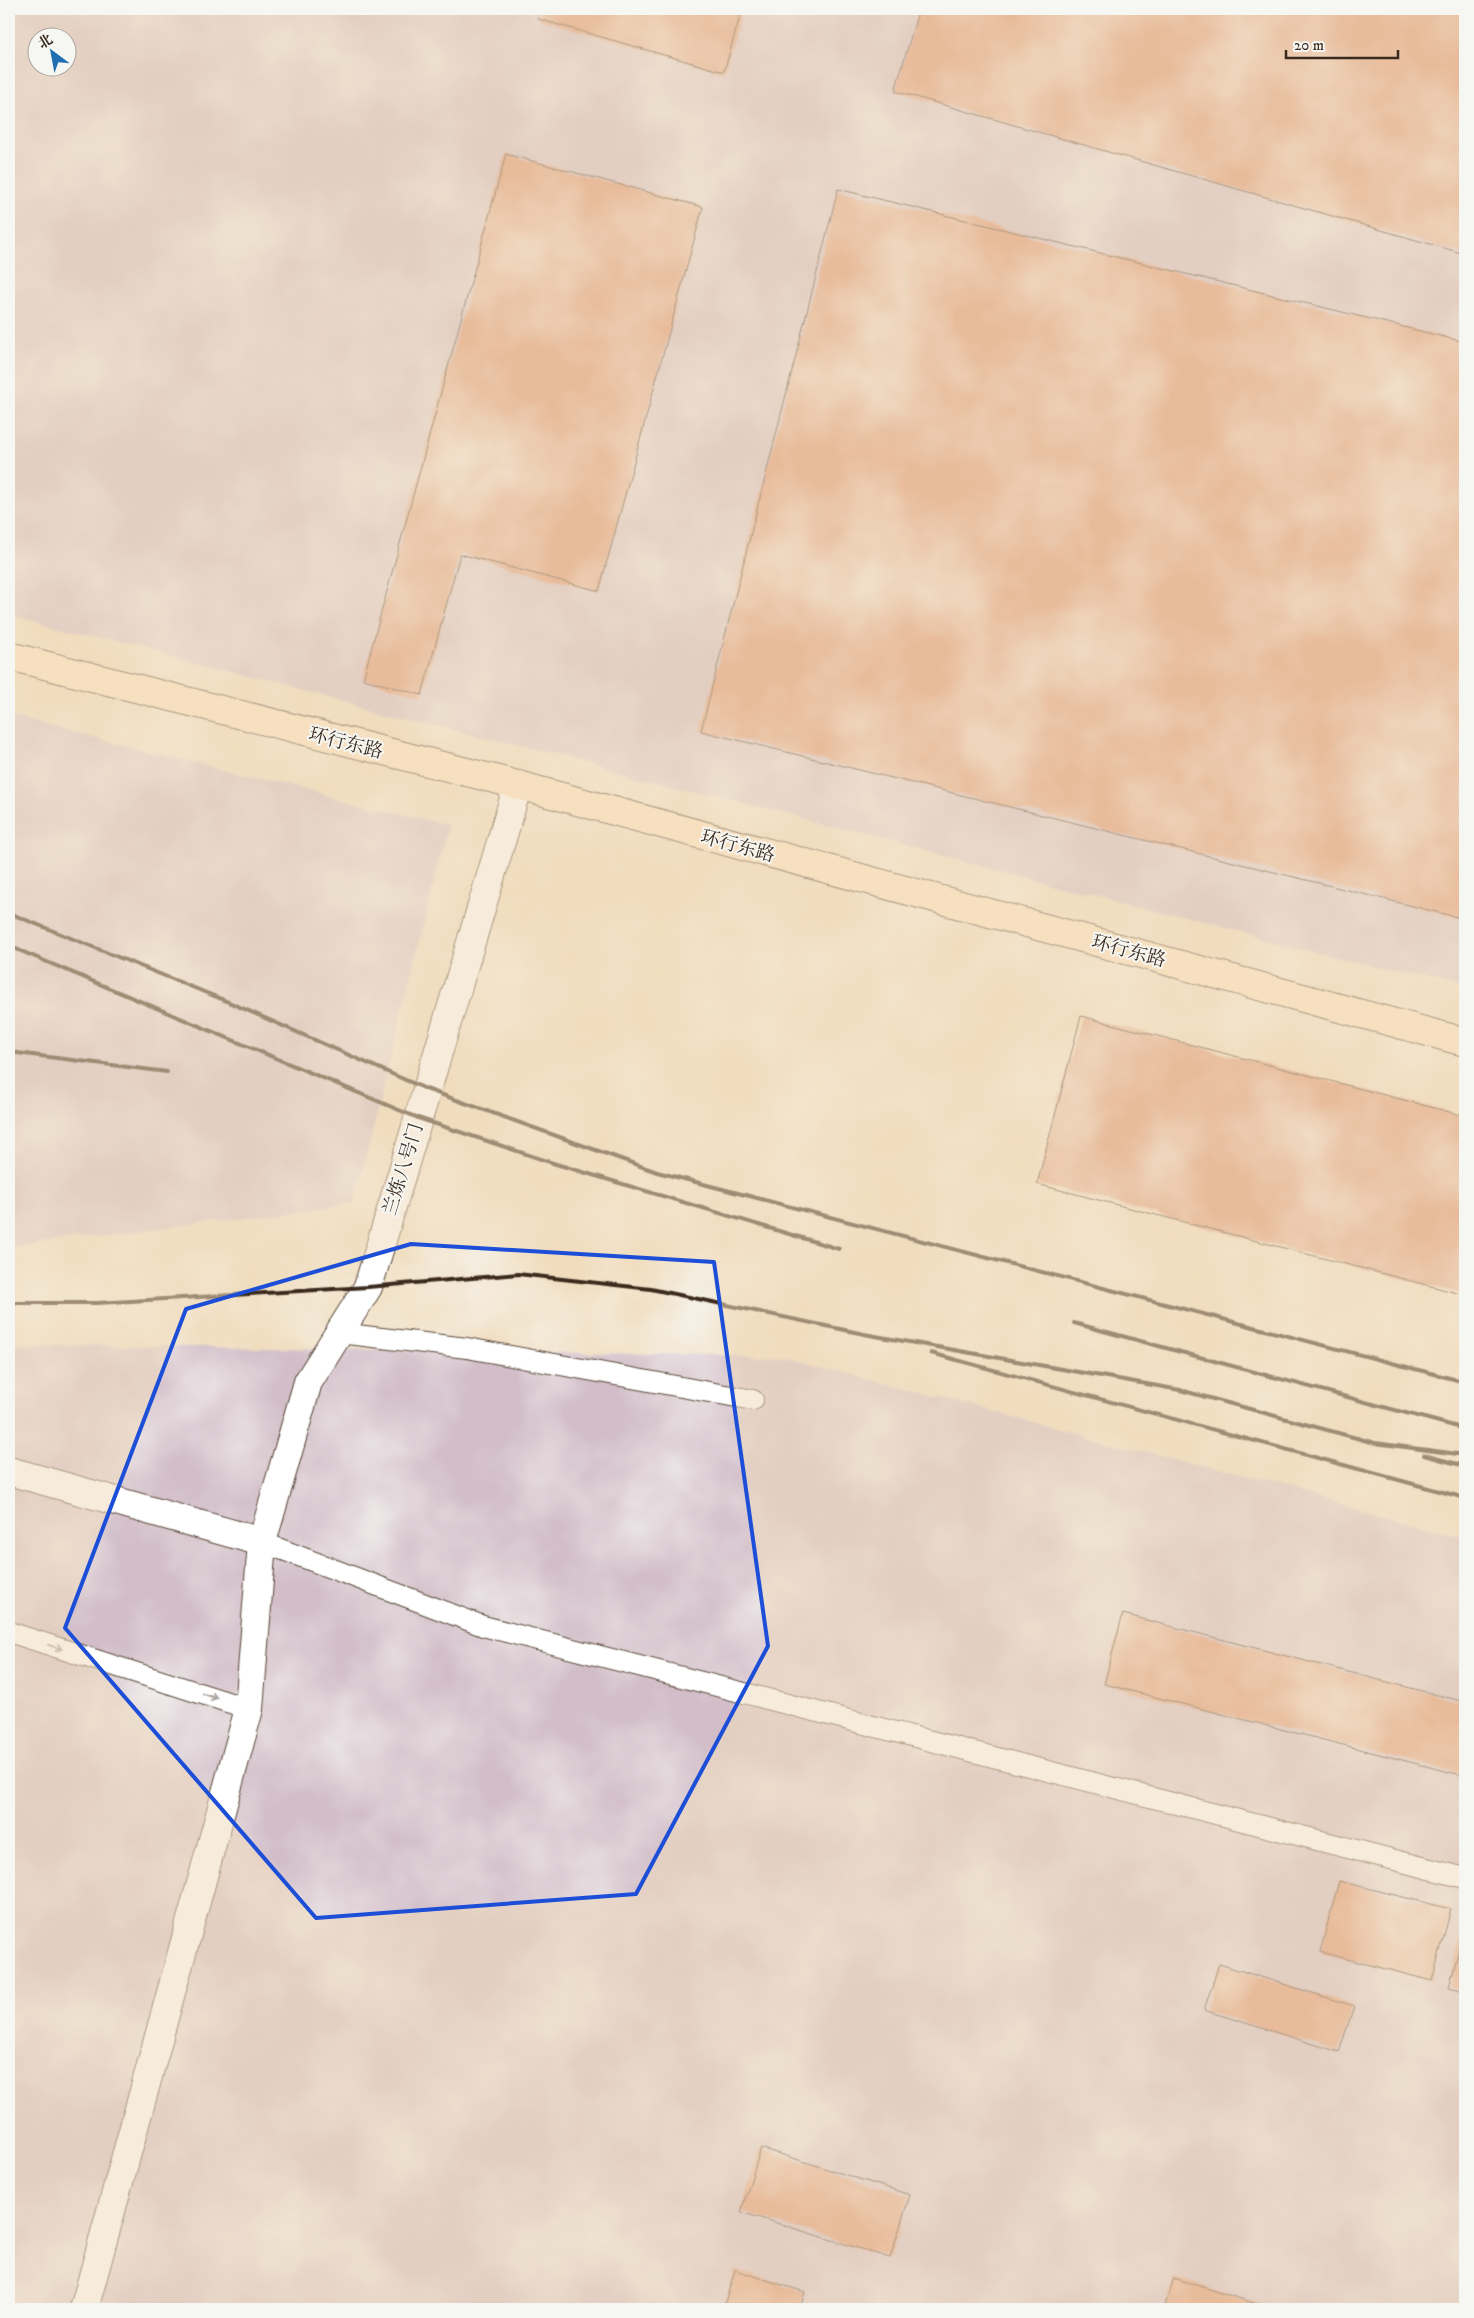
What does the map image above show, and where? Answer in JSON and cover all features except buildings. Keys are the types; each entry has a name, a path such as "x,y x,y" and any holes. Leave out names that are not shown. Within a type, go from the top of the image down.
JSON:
{"street":[{"name":"环行东路","path":"9,656 518,785 1465,1042"},
{"name":"兰炼八号门","path":"84,2309 249,1709 262,1542 308,1382 368,1287 518,785"},
{"path":"9,1471 262,1542"}],"lane":[{"path":"338,1333 467,1348 753,1400"},
{"path":"262,1542 483,1626 1465,1878"},
{"path":"9,1632 249,1709"}],"highlighted area":[{"path":"411,1244 714,1262 768,1646 636,1894 316,1918 65,1628 186,1309"}],"shaded area":[{"path":"9,9 1465,9 1465,990 9,614"},
{"path":"9,717 448,825 355,1203 9,1248"},
{"path":"9,1344 783,1356 1465,1537 1465,2309 9,2309"}],"railway":[{"path":"9,913 224,1000 426,1089 657,1172 1465,1382"},
{"path":"9,946 418,1118 556,1164 839,1249"},
{"path":"9,1052 167,1072"},
{"path":"9,1303 97,1303 368,1287 518,1274 651,1289 864,1334 1180,1390 1375,1443 1465,1455"},
{"path":"1074,1323 1465,1429"},
{"path":"931,1353 1465,1498"},
{"path":"1424,1455 1465,1466"}]}
